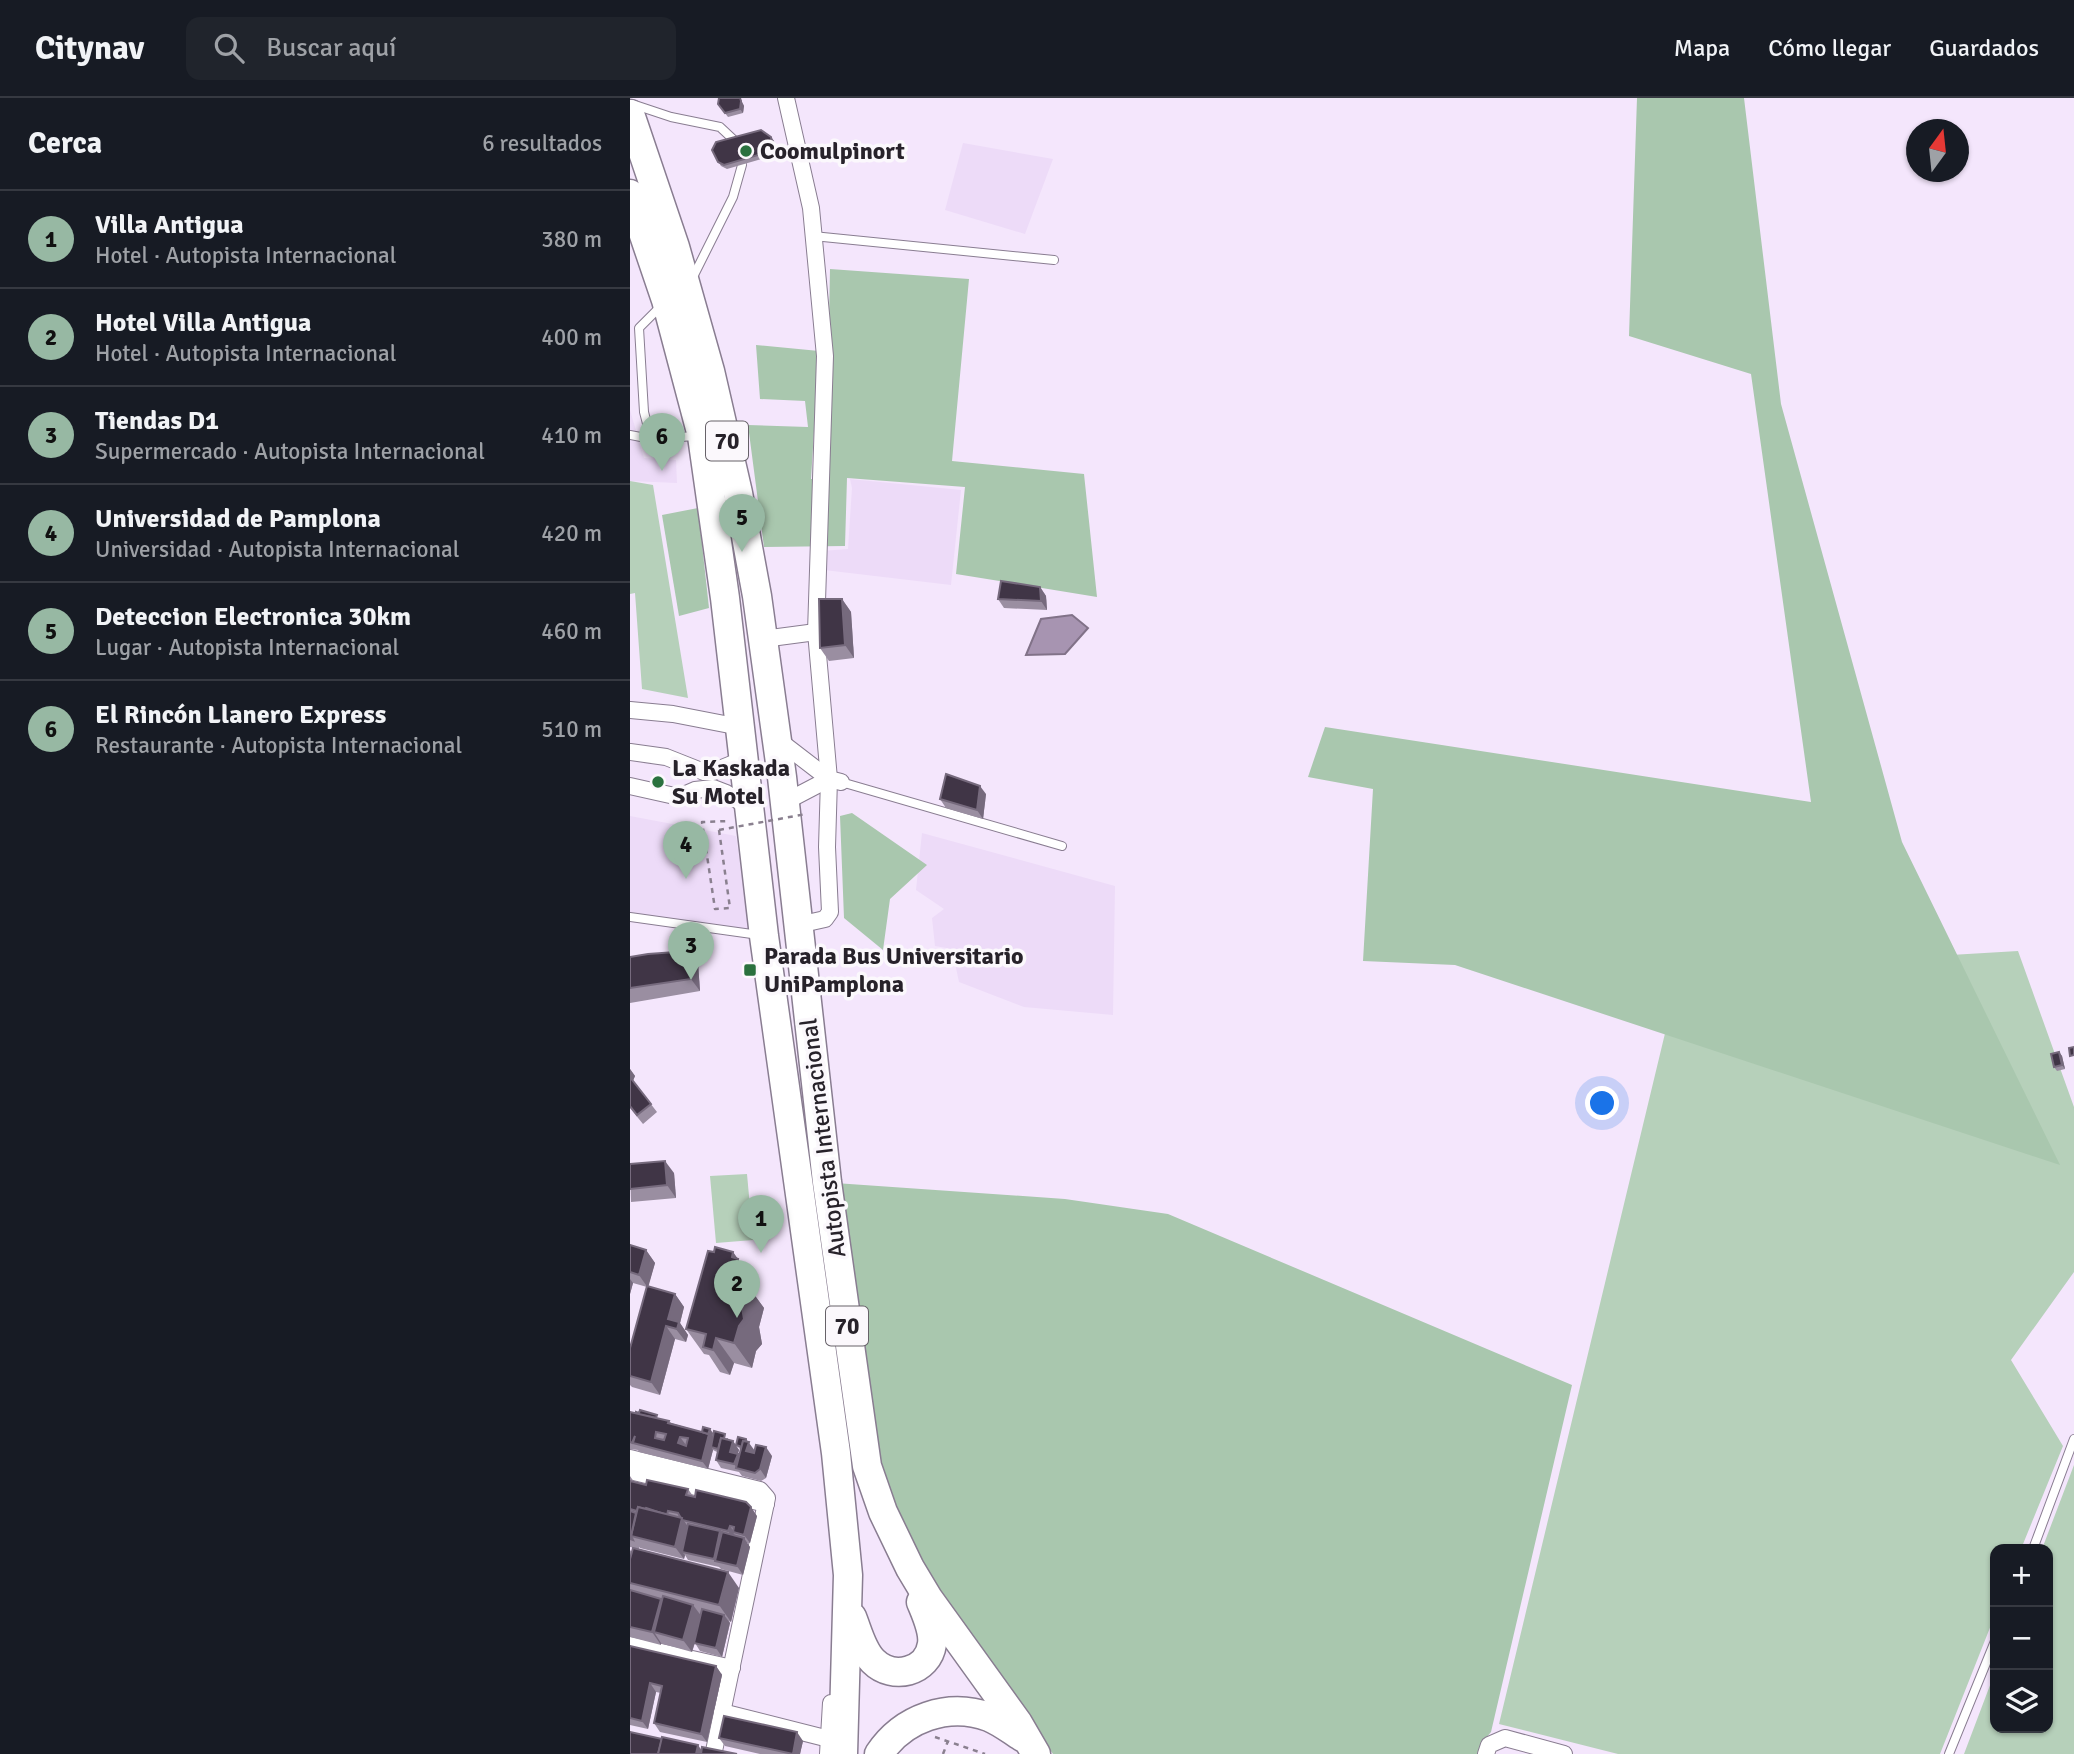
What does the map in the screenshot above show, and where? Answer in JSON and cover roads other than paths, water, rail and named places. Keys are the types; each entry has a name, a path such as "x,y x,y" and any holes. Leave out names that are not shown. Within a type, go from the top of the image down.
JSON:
{"highway":[{"name":"Autopista Internacional","path":"630,114 677,294 702,436 725,598 764,936 827,1377 848,1575 848,1601 832,1744"},
{"name":"Autopista Internacional","path":"630,194 677,294 721,415 738,494 777,739 796,808 798,925 827,1182 864,1451 877,1497 910,1568 1033,1748"},
{"path":"848,1601 861,1642 873,1661 894,1672 918,1667 929,1654 932,1635 910,1568"},
{"path":"879,1754 906,1726 928,1716 961,1711 997,1721 1033,1748"}],"street":[{"path":"786,98 811,208 825,356 816,632 835,780 827,847 830,912 824,919 798,925"},
{"path":"763,639 816,632"},
{"path":"630,709 740,727"},
{"path":"777,739 835,780"},
{"path":"630,752 666,757 695,769 712,772 744,759"},
{"path":"695,769 695,790"},
{"path":"796,808 835,780"},
{"path":"630,786 679,797 695,790 713,788 726,793 750,814"},
{"path":"630,1458 760,1490 766,1494 766,1504 742,1584 732,1668 714,1751"},
{"path":"630,1472 766,1504"},
{"path":"630,1644 732,1668"},
{"path":"722,1712 832,1744"},
{"path":"1486,1754 1489,1745 1505,1738 1554,1753"}],"lane":[{"path":"630,104 671,117 720,127 736,142"},
{"path":"651,439 644,412 639,328 677,294 733,197 741,165"},
{"path":"813,236 1054,260"},
{"path":"630,435 651,439 702,436"},
{"path":"835,780 1062,846"},
{"path":"630,917 764,936"},
{"path":"2035,1544 2074,1439"},
{"path":"1949,1754 1990,1653"}],"place":[{"name":"Coomulpinort","path":"746,151"},
{"name":"El Rincón Llanero Express","path":"662,471"},
{"name":"Deteccion Electronica 30km","path":"742,552"},
{"name":"La Kaskada Su Motel","path":"658,782"},
{"name":"Universidad de Pamplona","path":"686,879"},
{"name":"Parada Bus Universitario UniPamplona","path":"750,970"},
{"name":"Tiendas D1","path":"691,980"},
{"name":"Villa Antigua","path":"761,1253"},
{"name":"Hotel Villa Antigua","path":"737,1318"}]}
